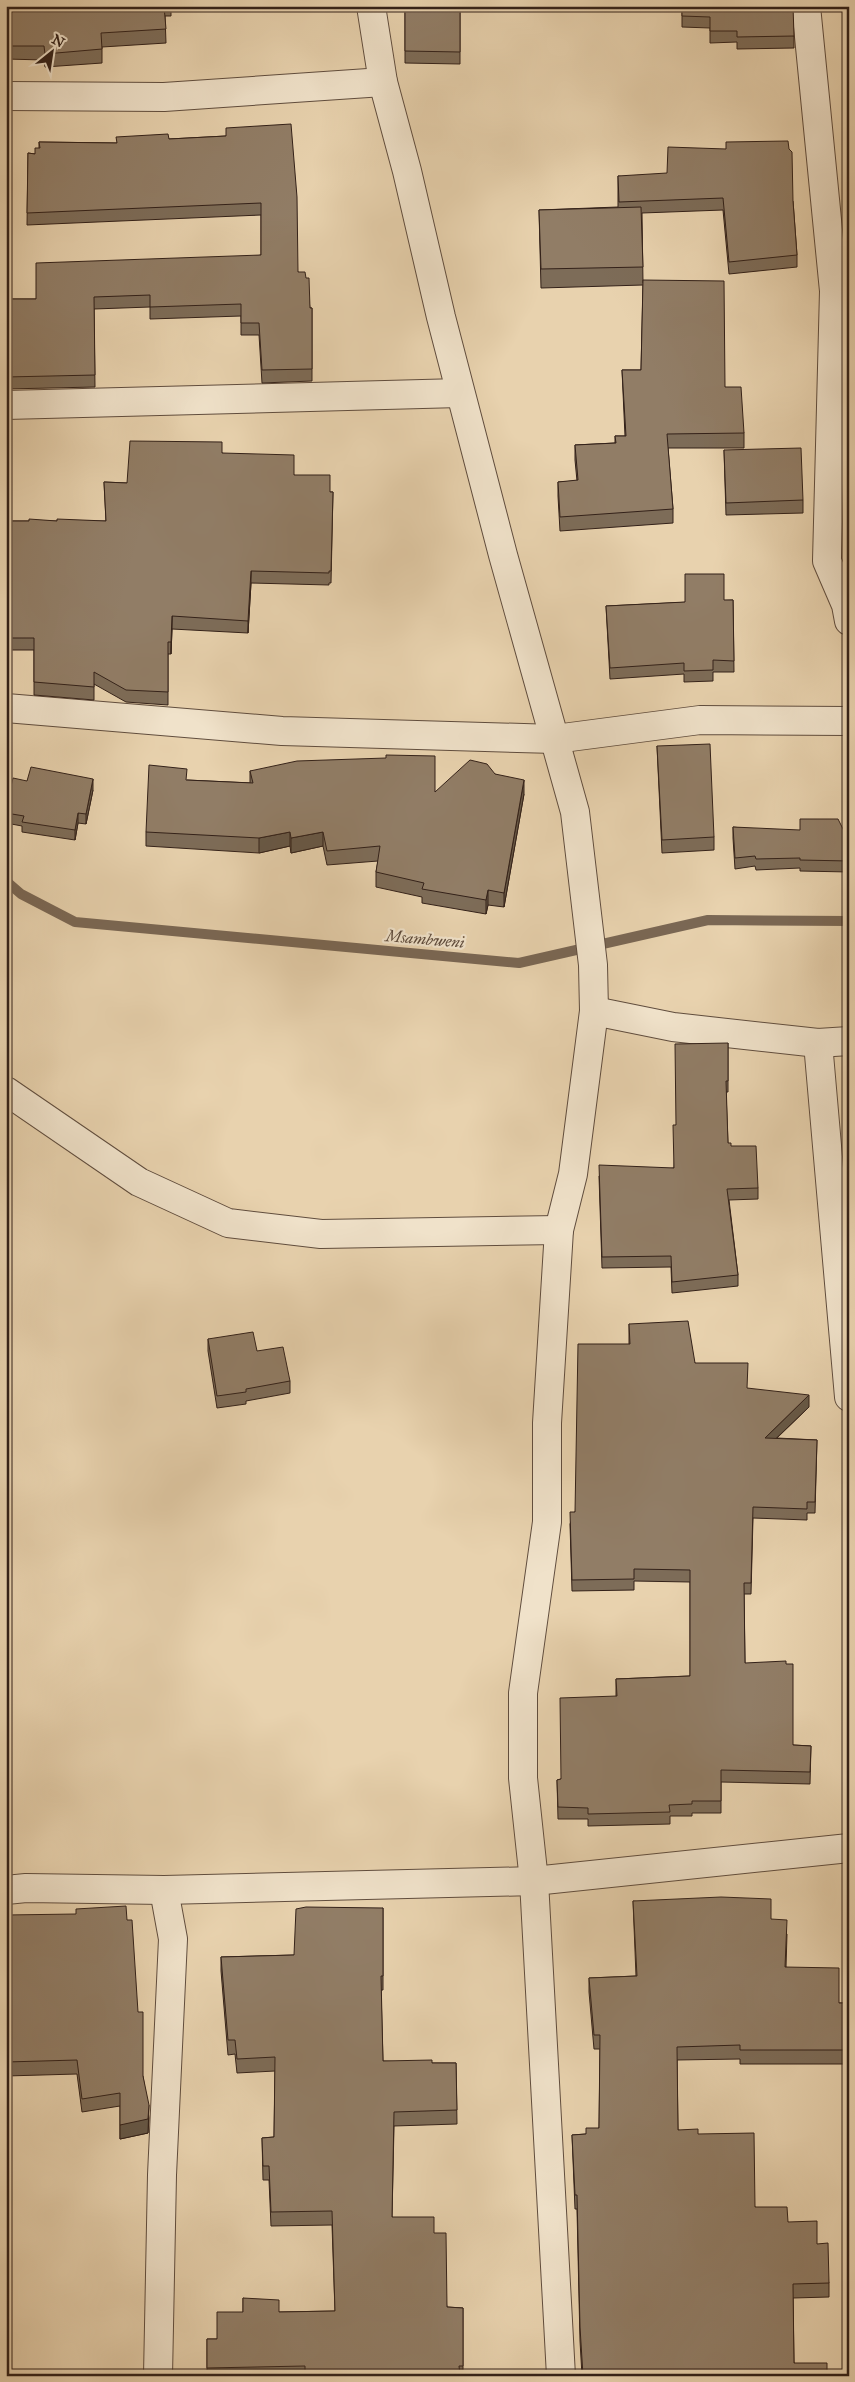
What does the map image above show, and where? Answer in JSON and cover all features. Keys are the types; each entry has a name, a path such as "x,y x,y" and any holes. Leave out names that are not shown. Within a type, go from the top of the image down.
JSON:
{"street":[{"path":"371,6 383,82 407,171 460,393 575,812 593,965 594,1011 573,1174 559,1230 547,1423 547,1522 523,1693 523,1778 534,1881 561,2376"},
{"path":"806,6 834,291 827,561 846,605 849,621"},
{"path":"6,96 164,97 383,82"},
{"path":"6,405 460,393"},
{"path":"6,708 282,731 555,739 700,720 849,721"},
{"path":"594,1011 673,1026 818,1043 849,1041"},
{"path":"818,1043 849,1397"},
{"path":"6,1091 139,1182 228,1223 321,1234 559,1230"},
{"path":"6,1890 26,1888 164,1890 534,1881 849,1848"},
{"path":"158,2376 162,2175 173,1939 164,1890"}],"building":[{"path":"6,6 164,6 166,29 101,33 102,49 45,54 44,46 6,46"},
{"path":"405,6 460,6 460,52 405,51"},
{"path":"682,6 793,6 794,36 737,37 737,31 710,31 710,17 682,16"},
{"path":"291,124 297,197 298,272 305,272 306,278 309,278 310,308 312,308 312,369 262,370 259,323 241,323 241,304 150,307 150,295 94,297 95,375 6,377 6,299 36,299 36,263 261,255 261,203 27,213 28,153 35,154 35,148 40,148 39,142 117,143 116,137 168,134 169,139 226,136 226,128"},
{"path":"788,141 789,149 792,152 797,255 729,262 723,198 619,202 618,176 667,173 668,147 726,149 726,142"},
{"path":"641,207 643,267 541,269 539,210"},
{"path":"643,280 724,281 725,387 741,387 744,433 667,434 673,509 560,517 558,482 578,480 575,445 616,443 615,436 626,436 622,370 641,370"},
{"path":"130,441 222,442 222,453 294,455 294,475 330,475 330,492 333,492 331,571 329,573 251,571 248,621 172,616 171,642 168,642 168,692 126,690 94,672 94,687 34,682 34,638 6,638 6,521 29,521 29,519 57,521 57,519 106,521 104,482 127,483"},
{"path":"801,448 803,500 726,503 724,450"},
{"path":"685,574 724,574 724,600 733,600 734,661 713,660 713,670 684,671 684,663 610,668 606,606 685,602"},
{"path":"710,744 714,837 662,840 657,746"},
{"path":"386,755 435,756 435,792 470,760 487,764 495,774 524,780 504,893 488,890 486,900 422,889 424,883 376,872 380,846 327,851 323,832 291,838 290,832 259,838 146,832 149,765 187,769 186,780 253,783 250,771 297,761 386,758"},
{"path":"31,767 93,779 86,814 78,813 75,830 22,822 24,816 6,813 13,778 27,781"},
{"path":"800,819 838,819 849,841 849,861 800,860 800,858 756,859 755,856 735,858 733,827 800,830"},
{"path":"728,1043 728,1081 726,1081 728,1143 731,1143 731,1146 756,1146 758,1188 727,1189 738,1275 672,1282 671,1256 602,1257 599,1165 674,1168 673,1125 676,1125 675,1044"},
{"path":"688,1321 695,1363 748,1363 747,1388 809,1395 765,1438 817,1440 815,1502 807,1502 807,1509 753,1507 751,1583 744,1583 745,1663 786,1661 786,1664 793,1664 793,1745 811,1746 810,1772 721,1770 721,1801 692,1801 692,1804 669,1805 670,1812 588,1814 588,1808 558,1807 557,1780 561,1779 560,1698 617,1696 616,1679 690,1676 690,1570 634,1569 634,1579 572,1580 570,1512 575,1512 578,1344 630,1344 629,1324"},
{"path":"253,1332 257,1351 283,1347 290,1381 246,1389 246,1392 217,1396 208,1339"},
{"path":"721,1897 771,1899 771,1919 787,1920 785,1967 839,1968 839,2003 849,2003 849,2050 740,2050 740,2045 677,2047 678,2130 698,2129 698,2134 754,2133 755,2207 787,2207 788,2222 817,2221 817,2244 828,2243 829,2283 793,2284 794,2363 827,2363 827,2376 583,2376 577,2195 575,2195 572,2135 586,2134 586,2128 599,2128 600,2035 594,2035 589,1978 637,1976 633,1901"},
{"path":"126,1906 127,1920 132,1920 138,2012 143,2012 143,2076 149,2105 148,2119 120,2125 120,2093 82,2099 77,2060 6,2062 6,1915 76,1914 76,1909"},
{"path":"306,1907 383,1908 383,1976 381,1976 383,2061 432,2060 432,2063 456,2063 457,2110 394,2112 392,2217 434,2217 434,2233 446,2233 447,2307 463,2308 463,2366 459,2366 460,2376 305,2376 305,2366 207,2368 207,2339 217,2339 217,2312 243,2312 243,2298 279,2300 279,2312 335,2311 332,2211 271,2212 269,2166 263,2166 262,2138 274,2137 275,2057 237,2059 235,2040 228,2040 221,1957 294,1955 296,1909"}],"waterway":[{"name":"Msambweni","path":"6,881 21,894 75,922 519,963 708,920 849,921"}]}
